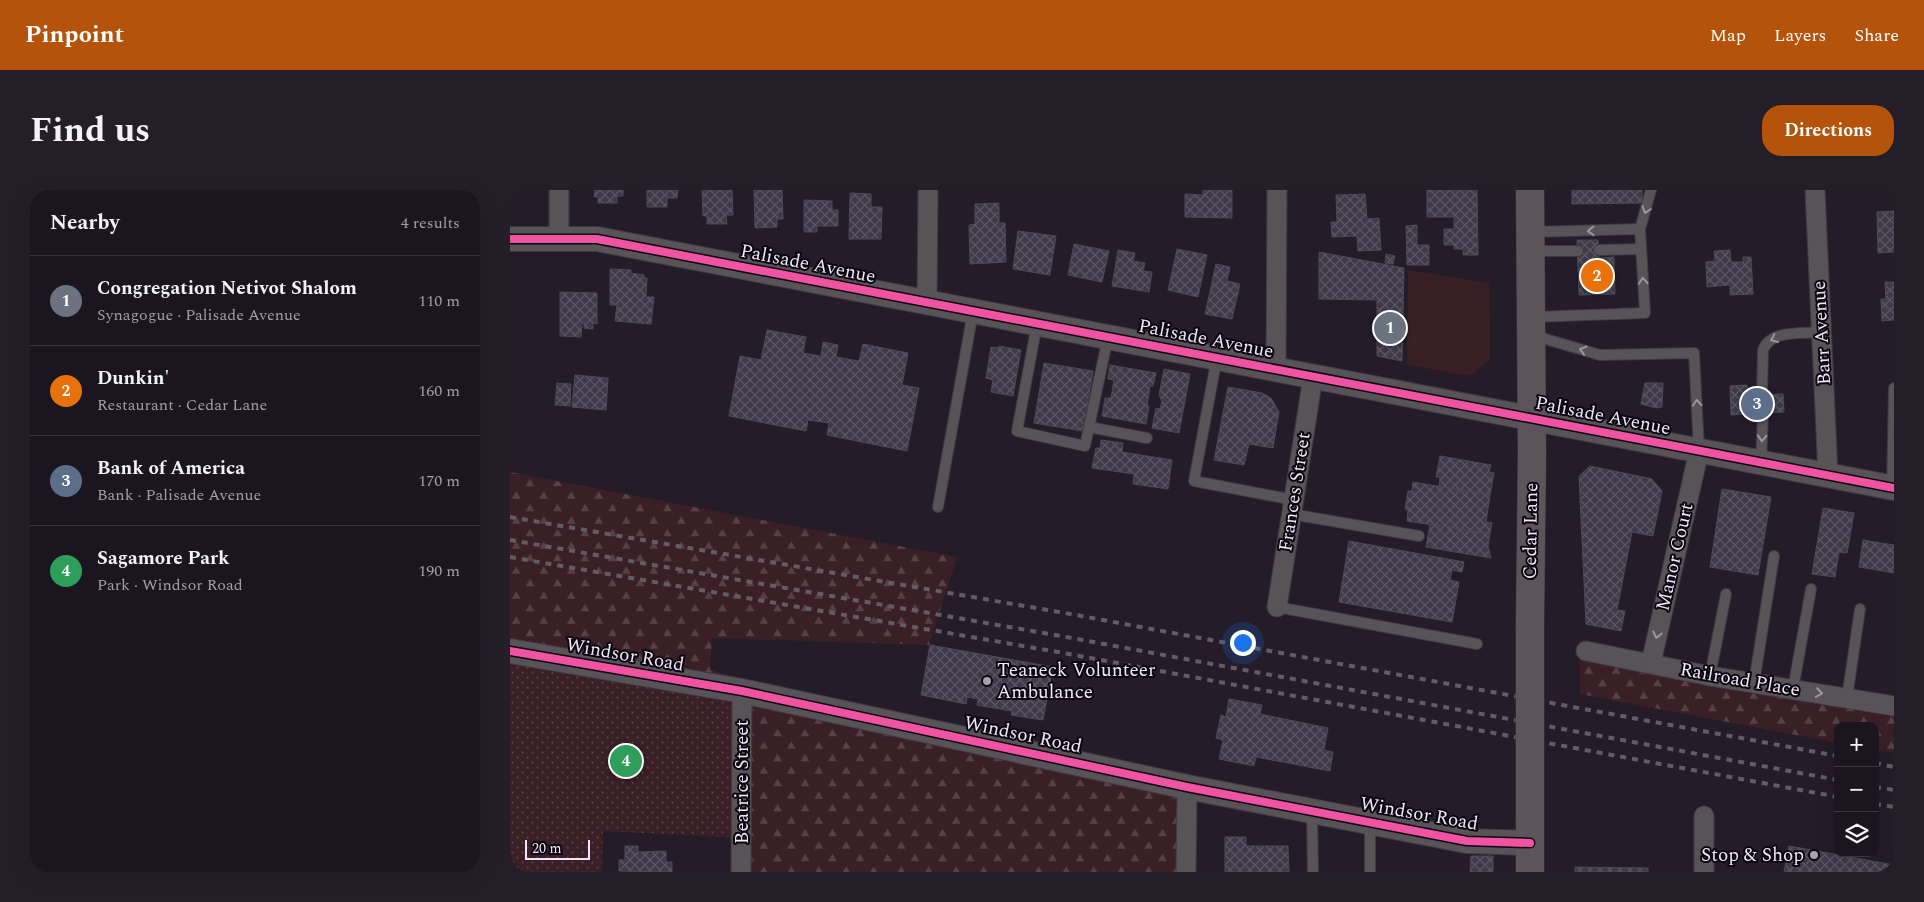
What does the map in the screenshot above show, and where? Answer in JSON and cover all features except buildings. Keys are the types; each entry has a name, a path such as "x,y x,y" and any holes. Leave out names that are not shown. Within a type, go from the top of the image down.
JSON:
{"main road":[{"name":"Cedar Lane","path":"1530,190 1532,419 1530,872"}],"street":[{"path":"559,190 559,238"},
{"path":"927,303 928,190"},
{"path":"1276,368 1277,190"},
{"name":"Barr Avenue","path":"1815,190 1828,476"},
{"name":"Palisade Avenue","path":"510,240 596,239 1276,368 1314,377 1893,488"},
{"name":"Frances Street","path":"1277,607 1314,377"},
{"name":"Manor Court","path":"1651,664 1700,451"},
{"name":"Windsor Road","path":"510,651 742,691 1187,787 1467,841 1530,830"},
{"name":"Railroad Place","path":"1586,651 1710,676 1894,706"},
{"name":"Beatrice Street","path":"741,872 742,691"},
{"path":"1186,872 1187,787"},
{"path":"1704,816 1704,872"}],"lane":[{"path":"1531,326 1644,313 1640,229 1651,190"},
{"path":"1530,242 1640,229"},
{"path":"1530,242 1578,251"},
{"path":"1599,250 1641,249"},
{"path":"938,507 973,312"},
{"path":"1037,324 1017,431 1085,446 1108,337"},
{"path":"1531,326 1600,355 1694,353 1700,451"},
{"path":"1762,396 1762,350 1765,344 1771,338 1780,336 1822,332"},
{"path":"1218,357 1194,481 1293,507 1419,536"},
{"path":"1893,488 1894,388"},
{"path":"1761,463 1763,413"},
{"path":"1089,427 1148,438"},
{"path":"1754,683 1774,556"},
{"path":"1793,689 1811,589"},
{"path":"1710,676 1726,594"},
{"path":"1277,607 1478,644"},
{"path":"1847,698 1860,609"},
{"path":"1312,812 1313,872"},
{"path":"1370,823 1370,872"}],"green space":[{"path":"1408,270 1489,283 1490,360 1470,376 1407,365"},
{"path":"510,472 957,557 929,645 712,638 710,670 915,722 1187,787 1186,872 741,872 742,691 510,651"},
{"path":"510,651 742,691 742,838 603,831 602,872 510,872"},
{"path":"1580,652 1894,712 1894,753 1879,751 1879,722 1834,722 1834,742 1580,694"}],"railway":[{"path":"510,517 1065,613 1834,755"},
{"path":"510,540 1061,636 1834,779"},
{"path":"510,557 1058,652 1834,796"},
{"path":"1879,764 1894,767"},
{"path":"1879,788 1894,790"},
{"path":"1879,805 1894,807"}],"cycle path":[{"path":"510,239 597,239 1894,488"},
{"path":"510,651 742,691 1187,787 1467,841 1530,843"}],"place":[{"name":"Dunkin'","path":"1597,276"},
{"name":"Congregation Netivot Shalom","path":"1390,328"},
{"name":"Bank of America","path":"1757,404"},
{"name":"Teaneck Volunteer Ambulance","path":"987,681"},
{"name":"Sagamore Park","path":"626,761"},
{"name":"Stop & Shop","path":"1814,855"}]}
